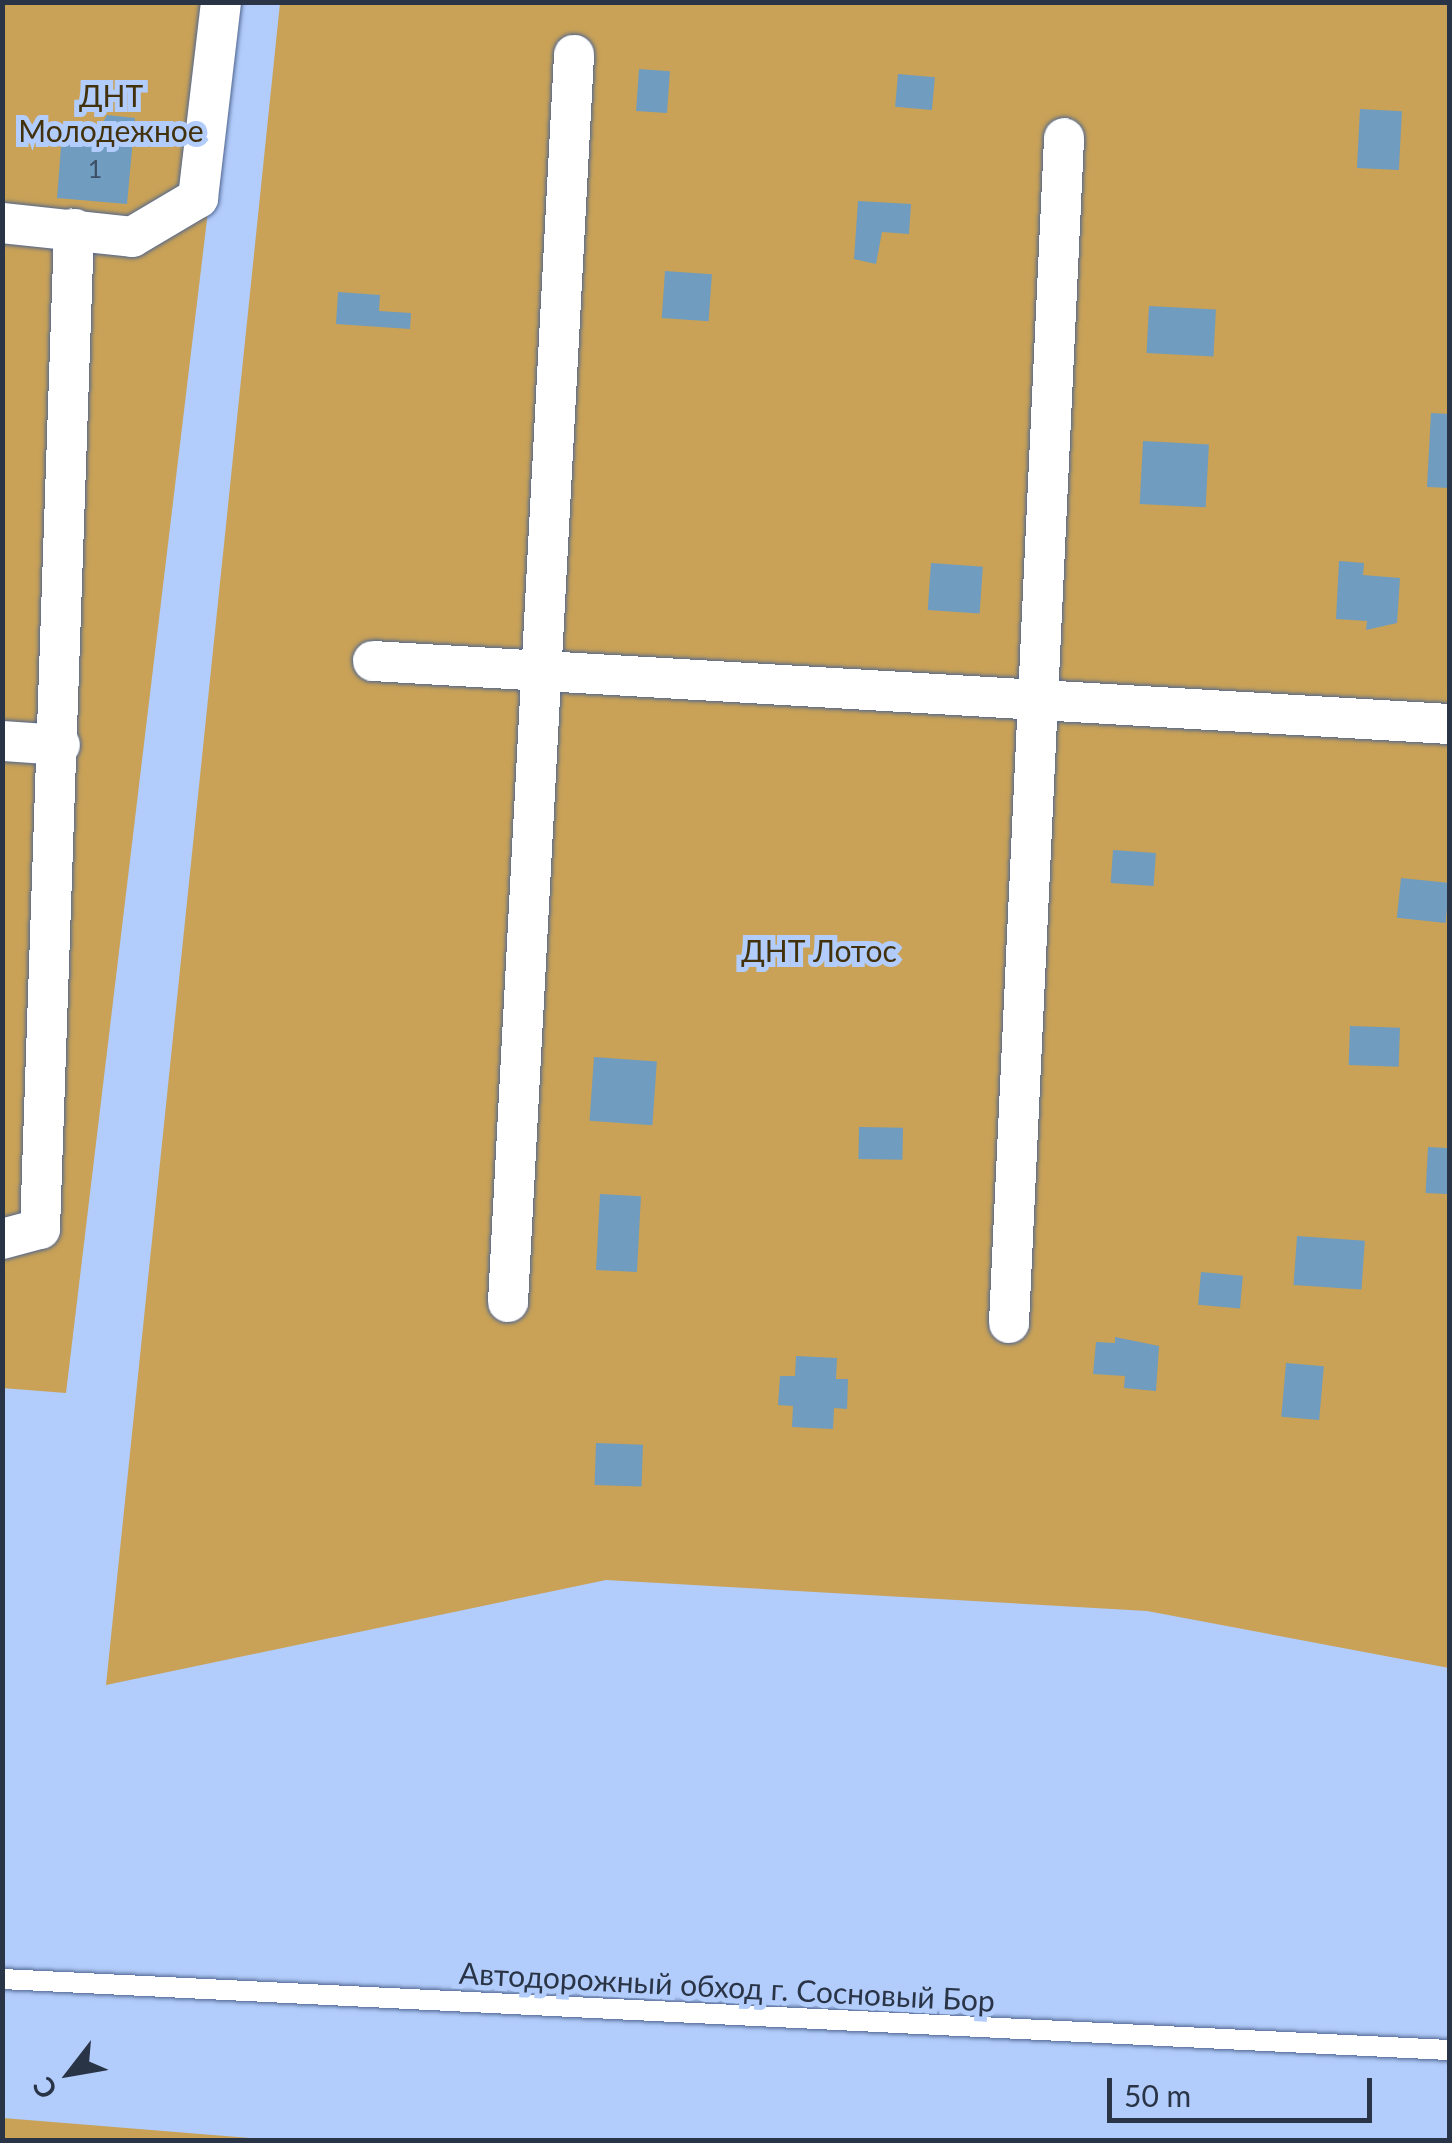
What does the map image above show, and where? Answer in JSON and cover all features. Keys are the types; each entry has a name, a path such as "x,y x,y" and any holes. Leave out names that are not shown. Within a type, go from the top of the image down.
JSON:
{"street":[{"path":"2,224 74,228 132,238 198,198 221,2"},
{"path":"508,1302 574,55"},
{"path":"1009,1323 1064,138"},
{"path":"2,1239 40,1229 60,744 74,228"},
{"path":"373,661 540,673 1040,696 1450,724"},
{"path":"2,740 60,744"}],"lane":[{"name":"Автодорожный обход г. Сосновый Бор","path":"2,1979 1450,2050"}],"green space":[{"name":"ДНТ Молодежное","path":"2,3 233,3 66,1393 2,1388"},
{"name":"ДНТ Лотос","path":"280,3 1449,3 1449,1668 1147,1611 606,1580 106,1685"},
{"path":"3,2118 273,2140 3,2140"}],"building":[{"path":"639,69 670,71 667,113 636,111"},
{"path":"898,74 935,77 932,110 895,107"},
{"path":"1360,109 1402,111 1399,170 1357,168"},
{"path":"107,115 135,118 127,204 57,198 62,134 95,137"},
{"path":"858,201 911,204 909,234 882,232 876,264 854,259"},
{"path":"665,271 712,274 709,321 662,318"},
{"path":"338,292 380,295 379,311 411,313 410,329 336,324"},
{"path":"1149,306 1216,310 1213,356 1147,353"},
{"path":"1431,413 1450,414 1450,488 1427,487"},
{"path":"1143,441 1209,444 1206,507 1140,504"},
{"path":"1339,561 1364,563 1363,575 1400,578 1397,623 1366,630 1367,621 1336,619"},
{"path":"931,563 983,567 980,614 928,610"},
{"path":"1113,850 1156,853 1154,886 1111,883"},
{"path":"1401,878 1450,883 1446,923 1397,918"},
{"path":"1350,1026 1400,1028 1399,1067 1349,1065"},
{"path":"594,1057 657,1061 652,1125 590,1121"},
{"path":"859,1127 903,1128 902,1160 858,1159"},
{"path":"1428,1147 1450,1148 1448,1194 1426,1193"},
{"path":"600,1194 641,1196 637,1272 596,1270"},
{"path":"1297,1236 1365,1241 1361,1290 1294,1285"},
{"path":"1201,1272 1243,1276 1240,1309 1198,1305"},
{"path":"1115,1337 1159,1346 1156,1391 1124,1388 1125,1376 1093,1374 1096,1342 1115,1343"},
{"path":"796,1356 837,1358 836,1379 848,1379 847,1409 834,1408 833,1429 792,1427 793,1406 778,1405 780,1376 795,1376"},
{"path":"1286,1363 1324,1366 1319,1420 1281,1417"},
{"path":"596,1443 643,1445 642,1487 595,1485"}]}
